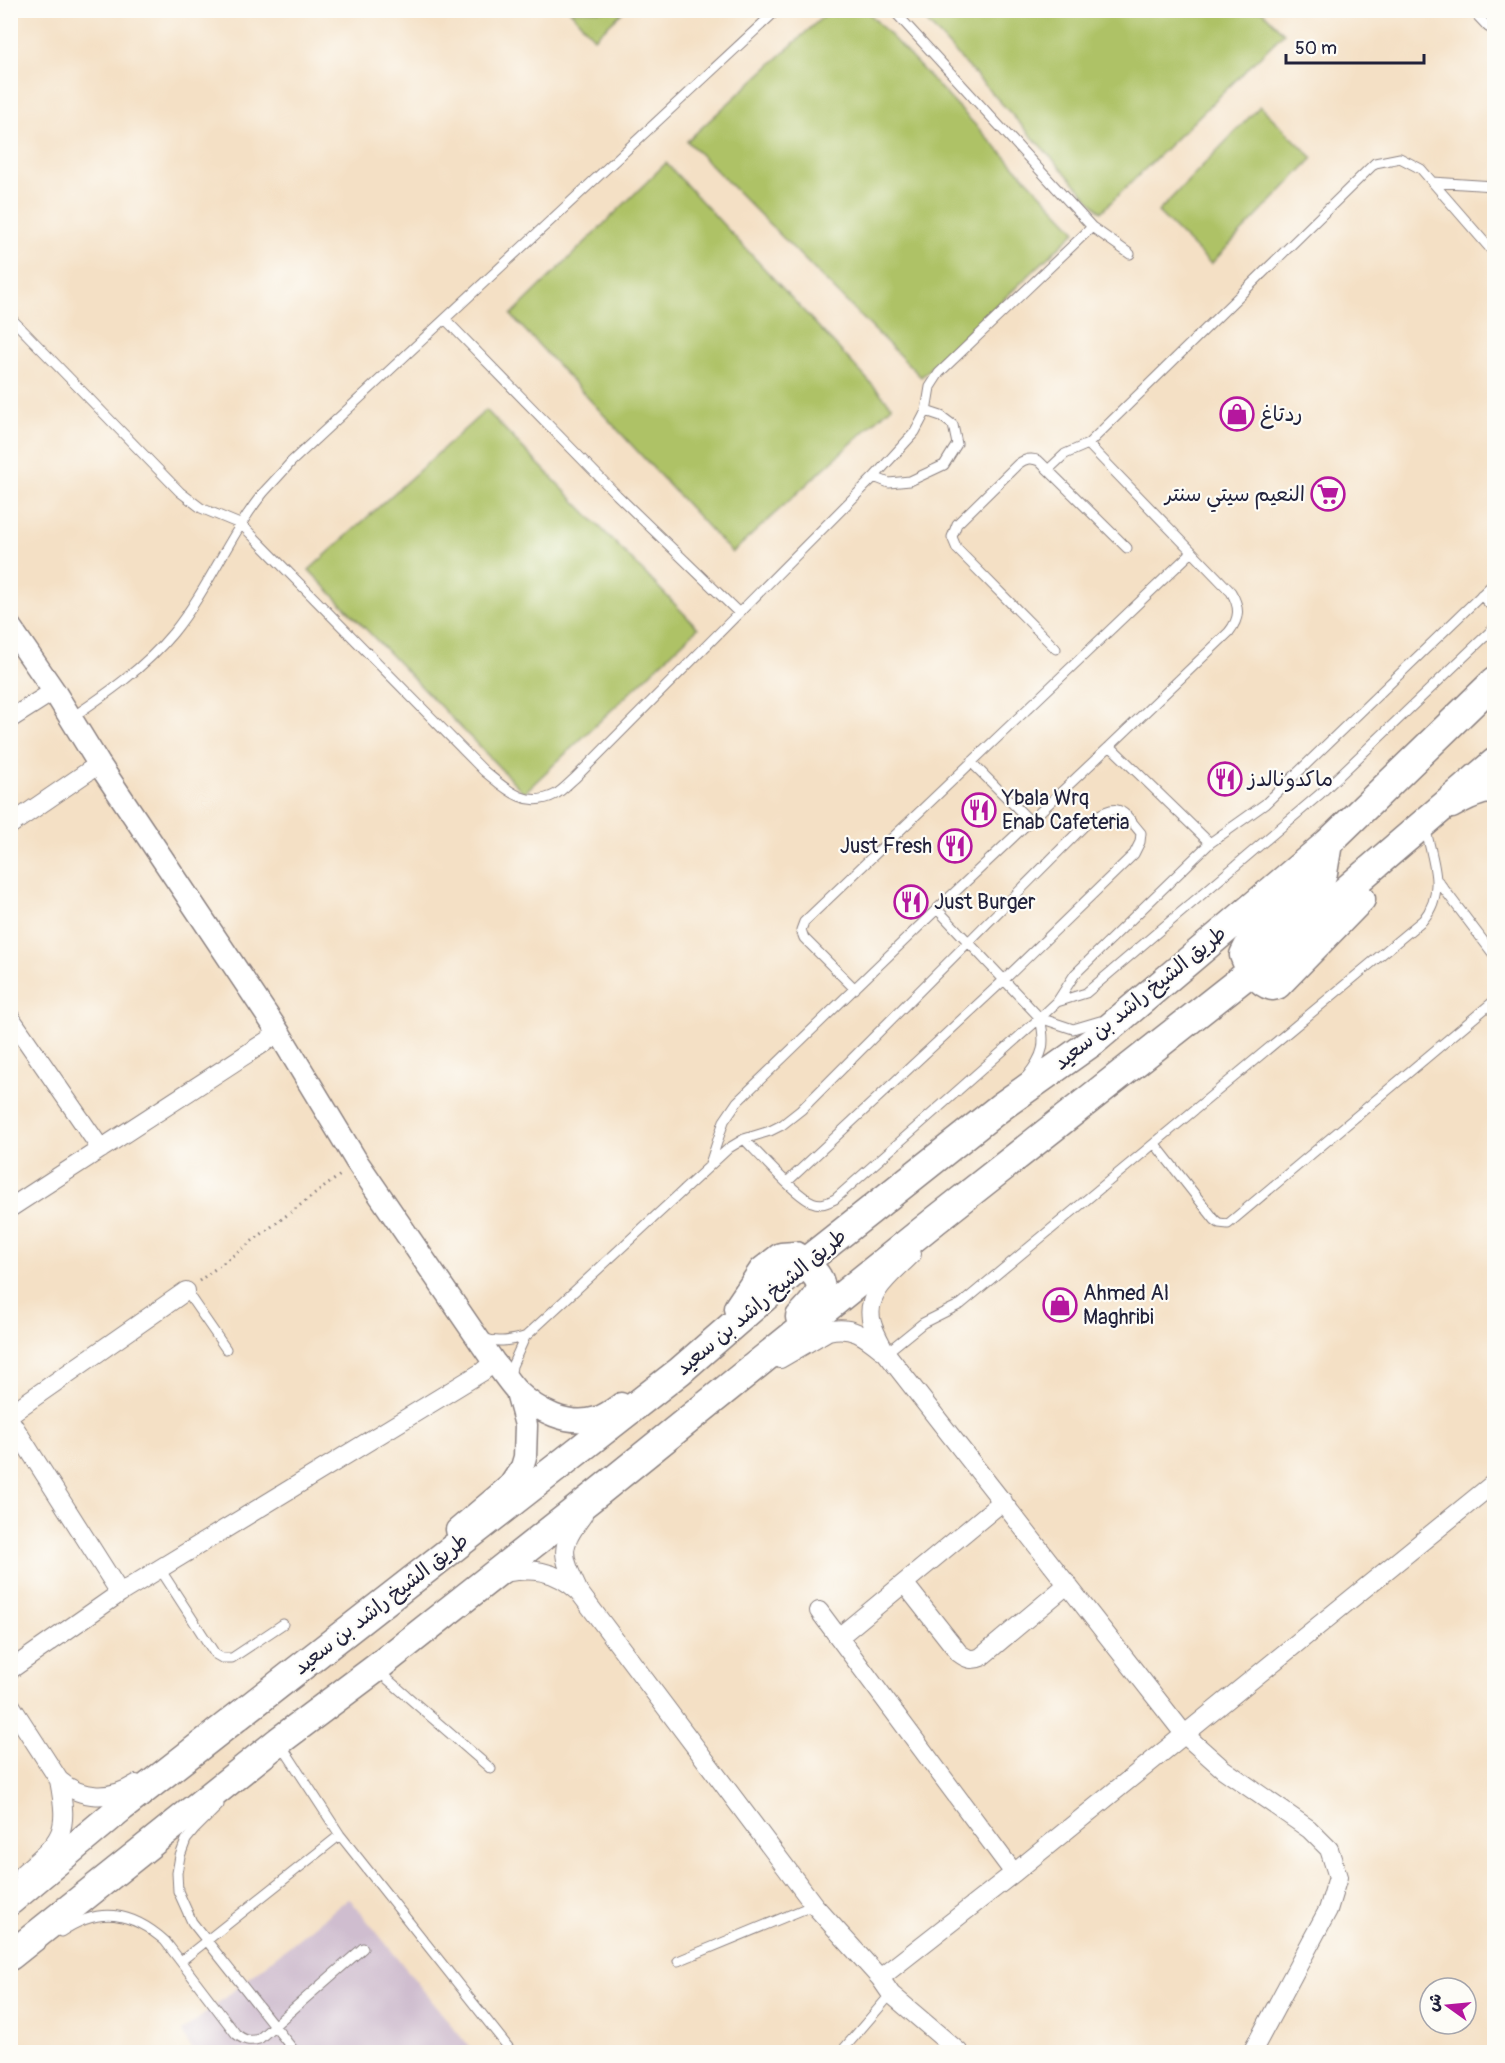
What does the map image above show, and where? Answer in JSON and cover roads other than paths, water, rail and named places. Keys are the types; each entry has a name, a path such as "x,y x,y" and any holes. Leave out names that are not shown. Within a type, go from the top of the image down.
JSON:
{"main road":[{"name":"طريق الشيخ راشد بن سعيد","path":"10,1900 238,1716 680,1371 804,1263 1002,1106 1095,1040 1328,843 1494,682"},
{"name":"طريق الشيخ راشد بن سعيد","path":"10,1956 279,1741 375,1669 600,1491 746,1372 1253,970 1494,763"},
{"path":"1253,970 1246,960 1245,951 1316,889 1323,873 1328,843"},
{"path":"746,1372 819,1297 820,1285 814,1271 804,1263"}],"street":[{"path":"14,641 54,691 99,764 279,1033 357,1162 494,1362 513,1386 536,1408 547,1413 559,1417 590,1419 608,1413 654,1380 680,1371"},
{"path":"10,719 54,691"},
{"path":"10,825 99,764"},
{"path":"1425,822 1465,800 1489,791 1494,792"},
{"path":"10,1017 101,1149"},
{"path":"10,1208 279,1033"},
{"path":"936,1221 920,1245 877,1290 872,1300 871,1323 886,1353 1185,1735 1223,1769 1309,1829 1329,1849 1338,1877 1328,1910 1252,2052"},
{"path":"10,1414 186,1291"},
{"path":"746,1372 774,1363 828,1331 836,1329 859,1333 886,1353"},
{"path":"10,1670 120,1593 472,1378 494,1362"},
{"path":"423,1570 438,1546 510,1485 522,1467 525,1457 526,1425 513,1386"},
{"path":"10,1420 120,1593"},
{"path":"880,1978 1014,1873 1494,1484"},
{"path":"579,1592 564,1555 565,1545 568,1536 600,1491"},
{"path":"839,1637 1003,1501"},
{"path":"491,1576 531,1569 567,1581 579,1592 814,1905 880,1978 891,1994 959,2052"},
{"path":"904,1583 959,1653 975,1660 1068,1584"},
{"path":"819,1611 1014,1873"},
{"path":"10,1704 59,1780 68,1788 97,1796 115,1795 130,1788 238,1716"},
{"path":"10,1884 57,1840 64,1819 59,1780"}],"lane":[{"path":"71,718 121,683 148,660 173,632 195,602 262,494 291,462 777,10"},
{"path":"893,10 1092,227 1130,254"},
{"path":"1472,10 1488,27 1494,30"},
{"path":"1048,470 1065,454 1088,444 1375,163 1400,158 1421,169 1494,253"},
{"path":"1432,182 1494,186"},
{"path":"10,317 180,492 201,508 242,525 484,771 515,796 536,800 555,794 575,778 874,477 915,432 926,411 930,387 939,373 1092,227"},
{"path":"445,319 617,495 739,613"},
{"path":"874,477 889,483 910,481 945,465 957,444 953,425 941,416 926,411"},
{"path":"710,1164 724,1120 737,1102 1236,623 1237,602 1231,592 1088,444"},
{"path":"1056,649 957,549 952,537 957,524 1022,461 1036,460 1127,548"},
{"path":"855,989 804,938 802,926 804,922 1192,552"},
{"path":"744,1138 799,1194 812,1202 824,1204 835,1200 1040,1018 1057,1002 1075,974 1210,843 1265,804 1494,583"},
{"path":"1481,595 1494,609"},
{"path":"1057,1002 1086,993 1320,794 1494,628"},
{"path":"1110,746 1210,843"},
{"path":"972,762 1030,821"},
{"path":"513,1386 512,1366 525,1337 729,1148 744,1138 770,1131 801,1110 1090,820 1107,810 1116,809 1124,812 1141,832 1140,842 1134,854 1004,980 787,1182"},
{"path":"886,1353 923,1323 962,1304 1423,920 1435,902 1437,880 1425,822"},
{"path":"1437,880 1494,955"},
{"path":"937,909 1040,1018 1073,1029 1098,1023 1193,956"},
{"path":"1155,1144 1215,1220 1228,1224 1494,1001"},
{"path":"1002,1106 1030,1072 1043,1051 1044,1038 1040,1018"},
{"path":"186,1291 226,1349"},
{"path":"476,1335 492,1341 508,1341 525,1337"},
{"path":"160,1569 215,1654 222,1658 232,1658 284,1624"},
{"path":"375,1669 491,1769"},
{"path":"279,1741 340,1835 512,2052"},
{"path":"232,1779 222,1801 186,1840 177,1873 178,1891 192,1922 294,2052"},
{"path":"181,1961 340,1835"},
{"path":"678,1961 814,1905"},
{"path":"54,1937 80,1921 98,1915 116,1915 134,1919 150,1928 165,1941 236,2034 251,2041 259,2039 363,1948"},
{"path":"841,2052 891,1994"}],"place":[{"name":"ردتاغ","path":"1237,414"},
{"name":"النعيم سيتي سنتر","path":"1328,494"},
{"name":"ماكدونالدز","path":"1225,779"},
{"name":"Ybala Wrq Enab Cafeteria","path":"979,810"},
{"name":"Just Fresh","path":"955,846"},
{"name":"Just Burger","path":"911,902"},
{"name":"Ahmed Al Maghribi","path":"1060,1305"}]}
